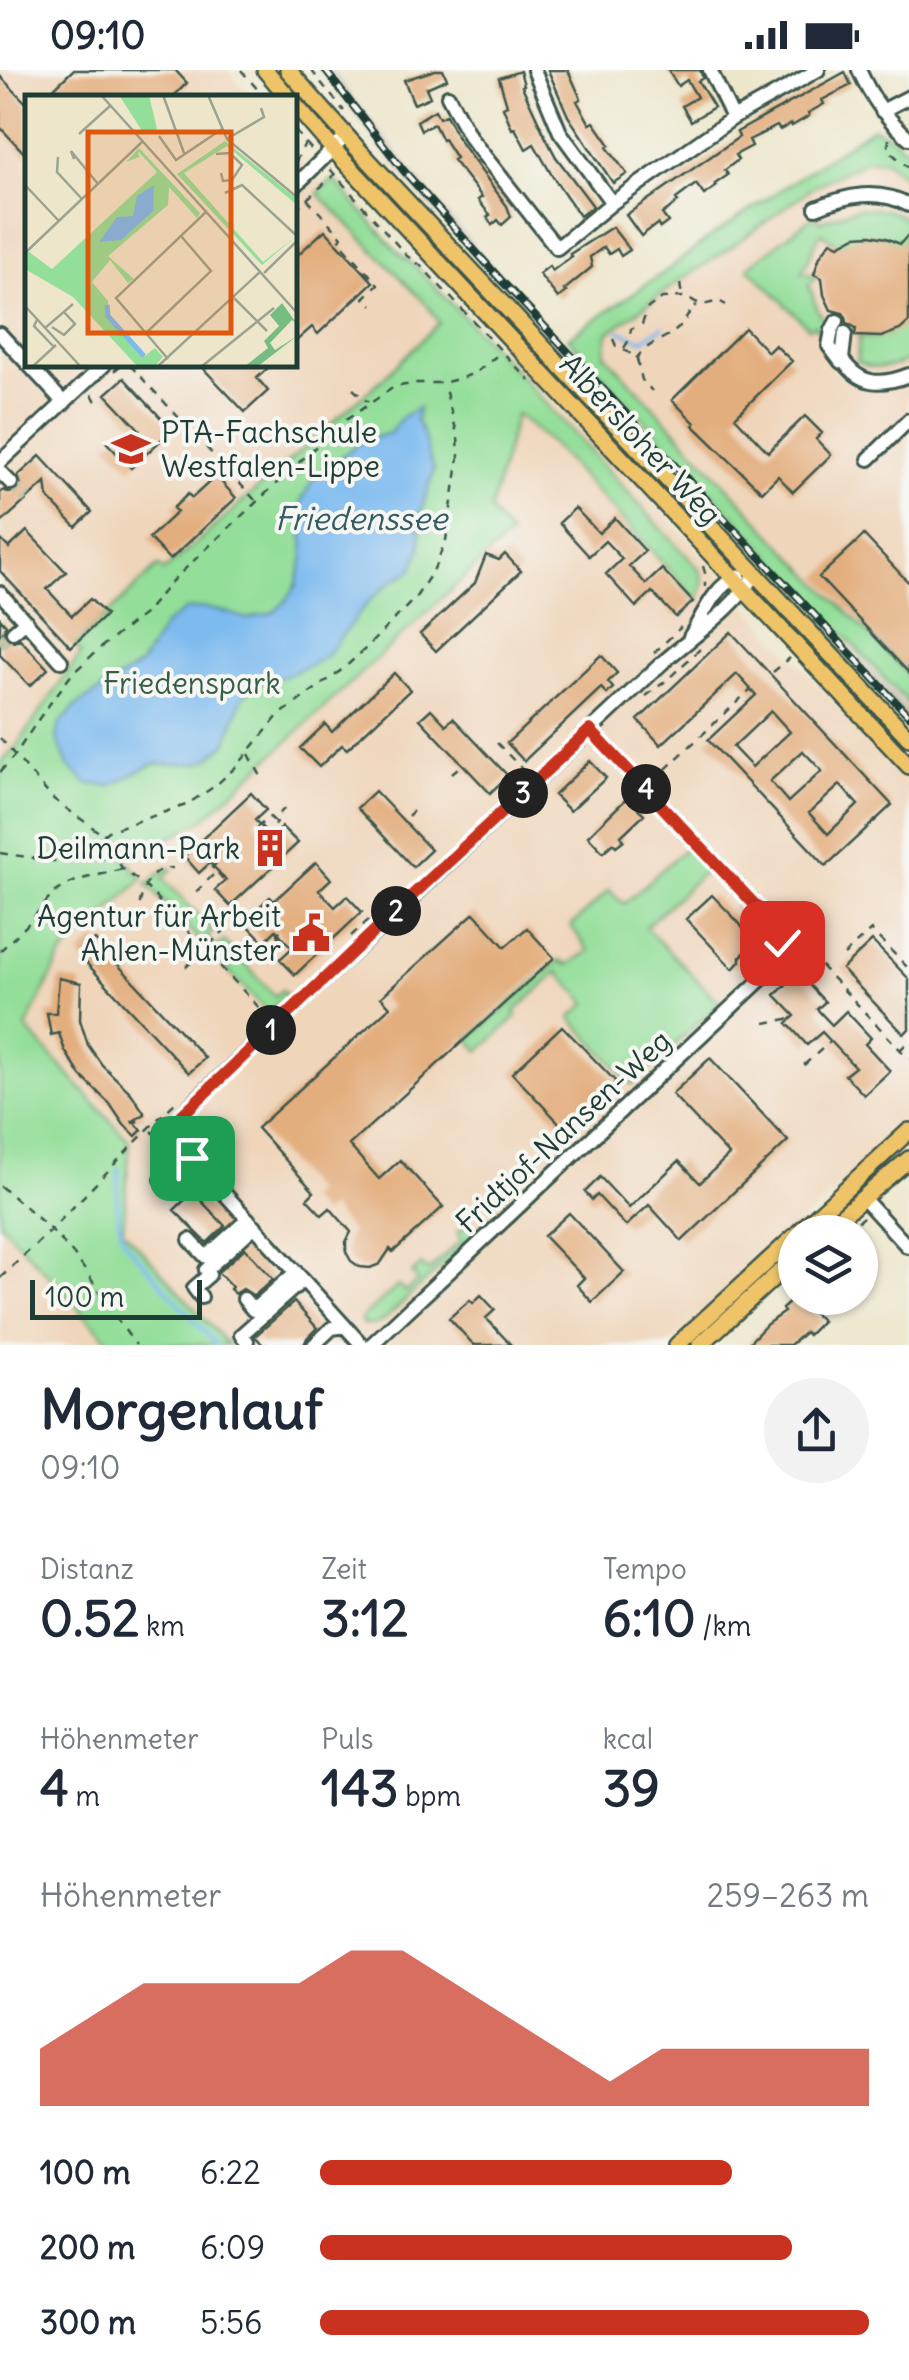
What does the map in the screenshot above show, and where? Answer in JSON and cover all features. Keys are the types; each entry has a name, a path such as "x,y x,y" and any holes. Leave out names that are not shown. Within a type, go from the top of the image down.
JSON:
{"main road":[{"path":"265,70 286,95"},
{"name":"Albersloher Weg","path":"288,70 909,738"},
{"name":"Albersloher Weg","path":"298,108 909,766"},
{"path":"818,1215 909,1131"},
{"path":"842,1215 909,1159"},
{"path":"677,1345 778,1252"},
{"path":"700,1345 778,1274"}],"street":[{"path":"534,70 560,132 612,204"},
{"path":"710,70 733,118"},
{"path":"448,96 472,140 557,248 733,118 818,70"},
{"path":"859,70 882,112 909,138"},
{"path":"882,112 909,97"},
{"path":"298,183 346,136"},
{"path":"816,208 860,194 880,195 909,205"},
{"path":"841,327 842,359 860,378 869,382 890,381 909,375"},
{"path":"0,334 25,361"},
{"path":"32,368 64,403"},
{"path":"0,462 101,368"},
{"path":"869,460 909,420"},
{"path":"0,472 11,483"},
{"path":"687,640 718,590 732,578 756,573"},
{"path":"362,1345 251,1223 187,1160 178,1140 177,1122 590,730 687,640 703,631 744,592 756,573"},
{"path":"0,593 61,660"},
{"path":"13,632 26,621"},
{"path":"590,730 772,923 783,950"},
{"name":"Fridtjof-Nansen-Weg","path":"371,1345 770,971 783,950"},
{"path":"162,1179 187,1160"},
{"path":"862,1198 907,1246"},
{"path":"190,1240 206,1257 251,1223"},
{"path":"201,1297 194,1288 209,1275 206,1270 251,1223"},
{"path":"244,1299 253,1310 300,1276"},
{"path":"246,1341 241,1335 300,1276"},
{"path":"314,1345 332,1328 345,1326"}],"path":[{"path":"241,70 262,95"},
{"path":"311,70 335,100"},
{"path":"890,134 888,150 909,168"},
{"path":"298,158 305,142"},
{"path":"298,207 335,174"},
{"path":"0,772 72,674 144,614 172,582 340,424 394,387 443,383 475,373 501,352 407,256 342,182"},
{"path":"307,199 342,237 338,241 378,284 364,298 372,306"},
{"path":"680,284 682,298"},
{"path":"623,348 630,329 642,324 646,312 662,298 726,305"},
{"path":"636,359 651,343 681,326 699,303"},
{"path":"613,339 616,346 636,359 642,380 652,391"},
{"path":"133,368 256,501"},
{"path":"103,835 186,804 215,786 278,716 364,650 416,597 446,540 459,458 458,437 443,383"},
{"path":"353,389 369,404"},
{"path":"92,392 100,406"},
{"path":"702,564 704,593"},
{"path":"651,655 688,620"},
{"path":"773,672 792,657"},
{"path":"644,697 668,680"},
{"path":"659,785 654,780 751,690"},
{"path":"0,738 52,798 103,835 123,869 144,886 268,1016 258,1025"},
{"path":"497,742 526,773"},
{"path":"248,753 264,782"},
{"path":"452,773 458,768"},
{"path":"273,820 285,808"},
{"path":"408,816 413,810"},
{"path":"258,828 270,816 276,823 265,836"},
{"path":"0,853 53,861 115,857"},
{"path":"218,866 212,867 222,878 224,872"},
{"path":"138,920 144,886 162,869 173,868"},
{"path":"0,951 65,886 123,869"},
{"path":"196,892 216,872"},
{"path":"351,936 398,892"},
{"path":"788,925 909,1059"},
{"path":"186,967 228,927"},
{"path":"260,960 274,948 281,930"},
{"path":"844,955 871,930 909,967"},
{"path":"783,950 807,950"},
{"path":"776,980 807,950"},
{"path":"766,1024 792,1018"},
{"path":"804,1065 831,1042"},
{"path":"900,1050 909,1042"},
{"path":"0,1278 180,1098"},
{"path":"132,1121 144,1118"},
{"path":"159,1118 177,1122"},
{"path":"159,1118 168,1148"},
{"path":"150,1129 168,1148 187,1160"},
{"path":"0,1186 51,1230 75,1257 136,1345"}],"shaded area":[{"path":"0,70 228,70 248,95 25,95 25,368 298,368 298,158 620,466 909,785 909,1122 808,1215 778,1215 778,1243 668,1345 0,1345"},
{"path":"320,70 332,70 480,252 909,710 909,722 418,194"},
{"path":"873,127 886,161 909,181 909,675 605,354 608,334 723,253"}],"green space":[{"path":"873,127 909,151 909,181 886,161 868,160 813,187 608,333 605,354 909,675 909,705 568,338"},
{"name":"Friedenspark","path":"331,181 526,382 698,568 702,588 698,600 549,442 516,414 490,511 510,535 205,818 165,841 123,855 143,879 62,955 26,1028 130,1142 123,1230 228,1345 113,1345 0,1223 0,764 81,654 75,646 158,566 164,571 381,380 439,323 428,306 318,193"},
{"path":"857,208 884,210 909,221 909,243 905,239 900,246 870,235 839,246 822,233 819,236 802,273 818,275 809,285 827,324 823,336 814,325 809,328 748,267 813,216 821,221"},
{"path":"909,322 909,361 883,368 857,362 859,337 886,335"},
{"path":"590,387 909,722 909,728"},
{"path":"689,845 709,867 645,927 720,1003 632,1084 571,1018 587,1003 558,972 515,1011 517,1016 480,1051 469,1039 559,961 568,965 589,951 571,926 609,890 624,904"},
{"path":"166,868 172,869 163,878 213,931 204,945 147,884"},
{"path":"224,941 275,996 282,990 287,995 268,1013 208,949"},
{"path":"470,1223 477,1234 385,1319 375,1325 362,1324 361,1319 398,1286 405,1292 418,1281 412,1274 421,1265 428,1271 462,1240 457,1233"}],"water":[{"name":"Friedenssee","path":"418,408 416,421 434,470 420,514 421,548 412,570 370,600 324,658 256,684 243,697 226,743 209,759 198,763 153,764 110,786 88,784 68,766 57,738 60,724 75,707 140,665 165,624 185,610 205,608 247,619 274,612 285,602 296,586 304,557 301,502 314,477 362,441 390,433 402,417"}],"building":[{"path":"73,70 175,70 187,83 175,95 47,95"},
{"path":"443,70 447,79 426,88 430,97 414,104 404,80"},
{"path":"548,70 568,70 581,99 577,101 590,124 594,122 627,174 613,183 568,116"},
{"path":"668,70 700,70 703,78 698,81 714,107 691,121 682,106 697,97 687,80 678,86"},
{"path":"520,71 522,86 556,157 593,206 580,216 534,144 526,149 515,128 512,129 503,107 507,105 499,78"},
{"path":"845,72 851,85 822,100 824,104 792,126 780,130 777,126 749,140 752,146 735,155 738,160 725,170 728,175 717,186 704,195 696,184 662,214 668,222 660,228 657,224 641,236 626,215 739,137 737,132"},
{"path":"0,76 25,102 25,154 0,127"},
{"path":"435,110 439,118 446,115 460,142 507,206 511,217 502,225 498,220 492,225 487,217 490,215 478,200 482,197 453,160 456,158 434,124 421,130 417,121"},
{"path":"612,227 630,250 621,256 617,249 609,254 604,247 590,257 592,267 558,298 539,274 549,266 552,271 570,254"},
{"path":"325,230 373,282 318,334 312,327 298,339 298,254"},
{"path":"909,234 909,322 881,337 855,336 856,328 847,323 843,313 831,310 822,278 814,274 820,256 831,241 839,245 856,236 871,235 900,244"},
{"path":"745,328 768,352 775,345 792,361 735,417 768,452 805,416 822,433 816,439 831,455 793,492 778,476 762,492 672,400"},
{"path":"203,368 268,368 257,378 268,391 245,412"},
{"path":"124,378 172,430 131,468 107,443 139,429 106,394"},
{"path":"40,456 92,512 76,527 48,498 46,482 0,524 0,493 17,491 21,485 18,476"},
{"path":"216,476 236,498 170,560 149,538 177,512 173,508 188,494 192,498"},
{"path":"575,508 599,533 615,518 645,551 629,566 646,584 662,569 693,602 676,617 652,592 636,607 606,574 622,559 605,541 589,556 559,523"},
{"path":"27,531 66,572 47,589 72,616 90,599 106,615 71,647 0,571 0,539 9,548"},
{"path":"864,535 909,583 909,673 819,577"},
{"path":"505,554 521,571 436,651 420,634 475,583 486,555 499,560"},
{"path":"0,618 6,625 6,639 20,639 48,669 30,686 0,655"},
{"path":"731,632 892,805 826,866 708,740 756,695 737,674 661,745 638,720","holes":["771,711 790,732 752,767 733,747","803,751 822,771 788,802 770,781","840,785 858,805 828,834 809,813"]},
{"path":"601,655 617,673 608,682 613,688 607,694 601,688 524,761 507,743"},
{"path":"394,673 410,690 347,749 342,745 319,767 300,748 325,724 332,732"},
{"path":"431,709 446,725 453,718 508,776 490,793 420,719"},
{"path":"590,761 606,778 570,811 554,795"},
{"path":"375,791 431,850 413,867 357,808"},
{"name":"Deilmann-Park","path":"251,793 266,810 255,820 271,837 282,827 298,843 230,906 215,890 226,880 210,863 199,873 184,856"},
{"path":"627,798 644,814 621,836 624,840 603,852 588,836"},
{"path":"316,862 331,879 319,890 335,907 347,896 362,912 295,975 280,959 292,948 276,930 264,942 244,921 270,897 274,901"},
{"path":"712,895 754,944 733,969 686,919"},
{"path":"474,913 505,947 527,928 554,958 349,1145 379,1179 400,1160 443,1207 393,1252 390,1249 380,1264 360,1267 346,1252 351,1232 330,1208 322,1215 307,1199 314,1192 257,1128 390,1007 381,997"},
{"path":"95,940 205,1058 189,1073 79,955"},
{"path":"872,941 909,979 909,1029 904,1034 842,969"},
{"path":"798,973 825,1002 817,1009 832,1025 846,1011 871,1038 865,1044 890,1071 864,1095 845,1075 855,1067 822,1032 807,1045 787,1023 795,1016 775,995"},
{"path":"59,978 81,983 80,1020 88,1045 145,1114 133,1121 142,1130 136,1136 81,1076 59,1033 51,1035 47,1013 56,1013"},
{"path":"562,1026 616,1082 565,1129 512,1073"},
{"path":"710,1058 788,1141 682,1241 649,1205 626,1226 597,1195 592,1200 585,1192 600,1177 629,1208 679,1161 700,1183 729,1155 672,1094"},
{"path":"193,1192 225,1226 207,1243 174,1210"},
{"path":"569,1213 624,1272 592,1302 577,1285 584,1278 544,1236"},
{"path":"245,1248 273,1279 254,1296 243,1289 235,1294 218,1272"},
{"path":"481,1295 495,1310 486,1318 511,1345 474,1345 449,1318"},
{"path":"294,1302 317,1328 304,1345 263,1345 255,1336"},
{"path":"780,1315 816,1315 822,1321 790,1345 747,1345"}],"waterway":[{"path":"619,331 642,340 663,327"},
{"path":"119,1169 118,1215 125,1242 216,1345"}],"tunnel":[{"path":"11,483 27,499"},
{"path":"0,644 13,632"}],"railway":[{"path":"325,70 404,171 501,280 909,716"}],"place":[{"name":"PTA-Fachschule Westfalen-Lippe","path":"131,449"},
{"name":"Deilmann-Park","path":"270,848"},
{"name":"Agentur für Arbeit Ahlen-Münster","path":"311,933"}],"route":[{"path":"192,1158 176,1134 182,1115 590,730 772,923 782,943"}]}
